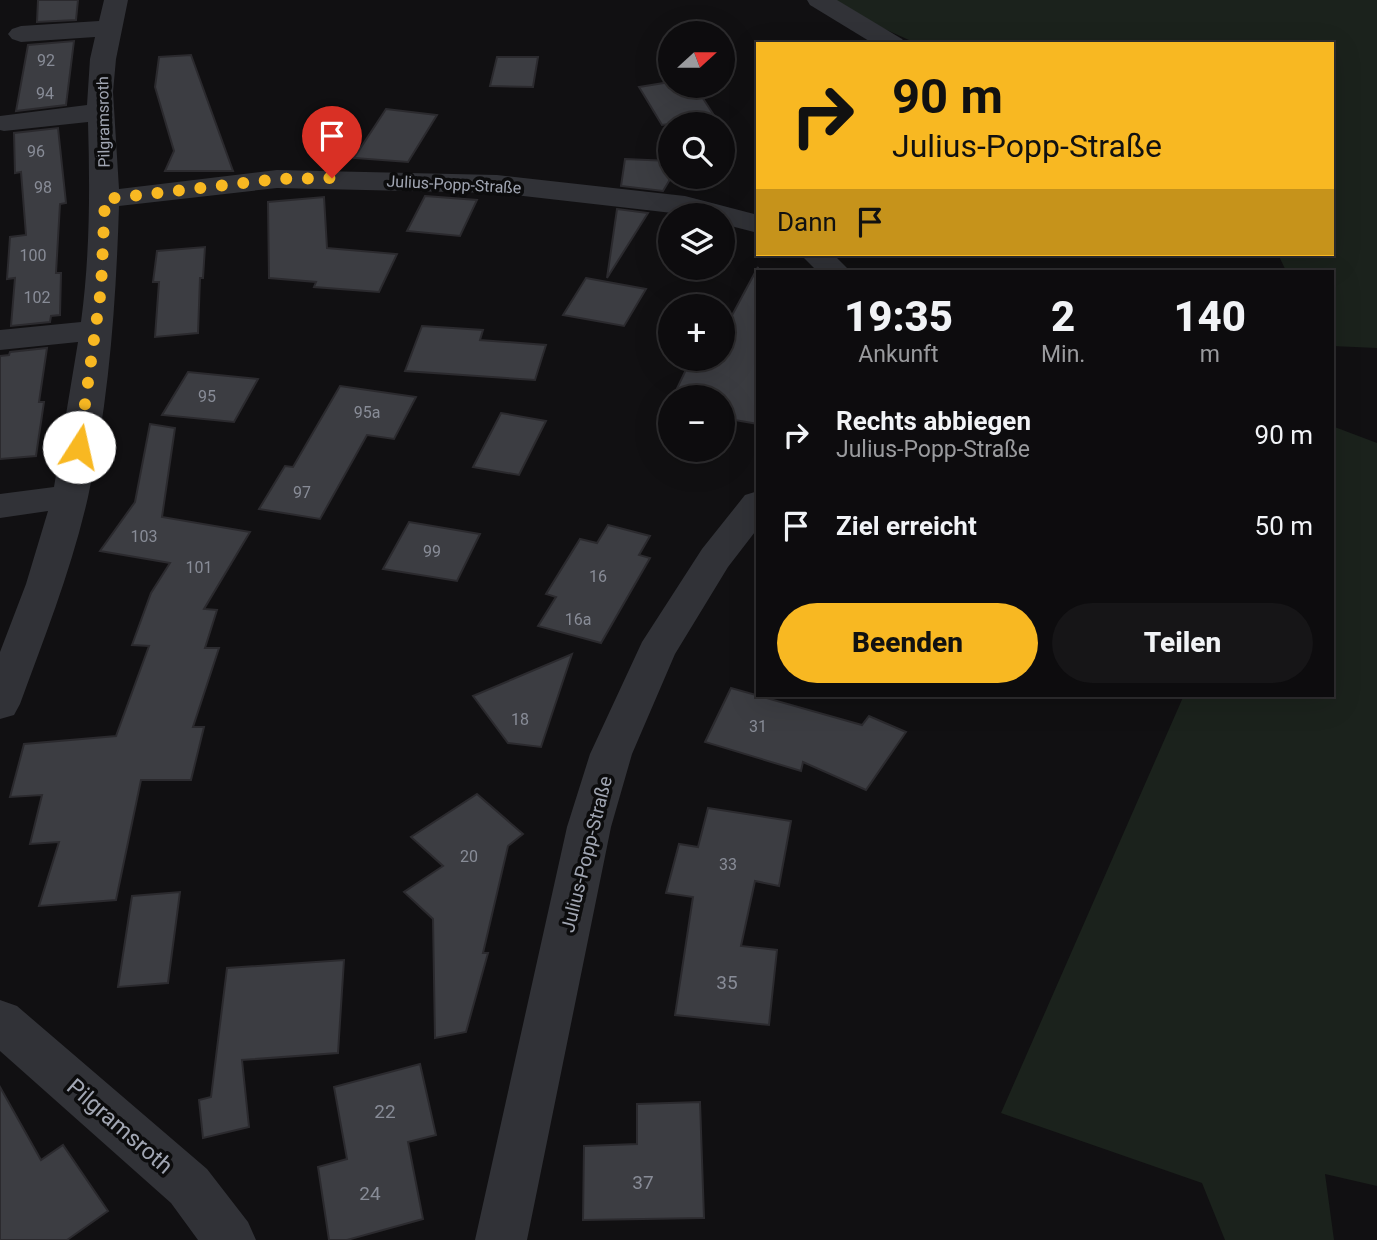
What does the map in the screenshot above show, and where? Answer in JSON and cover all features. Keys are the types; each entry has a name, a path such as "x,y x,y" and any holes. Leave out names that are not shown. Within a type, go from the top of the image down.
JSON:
{"street":[{"path":"819,0 890,42"},
{"path":"20,34 113,14"},
{"name":"Pilgramsroth","path":"0,704 45,584 70,496 96,330 105,199 100,113 103,59 113,14"},
{"path":"4,123 100,113"},
{"name":"Julius-Popp-Straße","path":"105,199 277,179 497,184 685,205 756,223"},
{"path":"817,256 834,270"},
{"path":"0,340 96,330"},
{"path":"0,506 70,496"},
{"name":"Julius-Popp-Straße","path":"501,1240 589,827 611,754 656,652 715,558 756,506"},
{"name":"Pilgramsroth","path":"0,1021 189,1186 230,1240"}],"shaded area":[{"path":"833,0 1377,0 1377,348 1334,346 1334,270 1286,270 1279,256 1334,256 1334,42 914,42 862,19"},
{"path":"1334,427 1377,443 1377,1186 1325,1174 1334,1240 1225,1240 1202,1183 1001,1113 1183,697 1334,697"}],"building":[{"path":"38,0 78,0 76,20 37,22"},
{"path":"74,41 66,105 16,111 28,45"},
{"path":"191,55 233,171 165,171 174,151 155,87 159,57"},
{"path":"497,57 538,57 533,87 490,86"},
{"path":"658,84 658,98 703,98 712,112 658,112 658,118 639,87"},
{"path":"386,109 437,115 408,162 354,158"},
{"path":"58,128 66,203 60,204 56,273 61,273 60,315 51,316 50,322 11,326 15,278 7,279 10,237 26,235 21,172 15,173 14,133"},
{"path":"625,159 658,160 658,189 664,189 663,191 621,186"},
{"path":"425,196 477,200 460,236 407,231"},
{"path":"324,197 327,248 397,254 379,292 314,287 316,282 269,278 268,202"},
{"path":"617,209 648,213 607,278"},
{"path":"205,247 203,278 200,278 198,333 155,337 159,282 153,282 157,251"},
{"path":"756,271 756,424 735,420 735,385 679,385 685,371 735,371 735,310"},
{"path":"586,278 646,289 624,326 563,315"},
{"path":"422,326 483,330 480,340 546,345 535,380 405,371"},
{"path":"47,348 39,402 44,402 36,456 0,459 0,356 9,355 10,352"},
{"path":"188,372 258,379 234,422 162,415"},
{"path":"340,386 416,397 394,439 367,435 320,519 259,509 285,466 293,467"},
{"path":"501,413 546,421 519,475 473,467"},
{"path":"150,424 175,428 162,517 250,532 204,609 217,610 205,648 219,648 193,727 204,727 191,780 141,780 116,900 39,906 59,842 30,844 42,795 10,797 24,744 116,736 149,646 132,645 151,593 170,563 100,551 135,502"},
{"path":"409,522 480,534 457,581 383,569"},
{"path":"608,525 650,536 639,555 650,558 601,643 538,626 556,597 546,594 580,539 597,543"},
{"path":"572,654 541,747 508,743 473,696"},
{"path":"731,688 862,725 869,716 906,732 866,790 803,762 801,771 705,742"},
{"path":"477,794 523,834 508,846 483,953 488,953 466,1032 435,1038 433,919 404,892 443,866 411,837"},
{"path":"708,808 791,821 779,886 755,881 741,946 777,950 769,1025 675,1015 693,897 666,893 679,844 698,847"},
{"path":"180,892 168,983 118,987 132,896"},
{"path":"344,960 338,1053 242,1060 249,1127 203,1138 199,1100 211,1097 227,968"},
{"path":"420,1064 436,1135 408,1142 423,1219 347,1240 329,1240 318,1167 347,1159 334,1087"},
{"path":"0,1087 41,1160 63,1145 108,1211 67,1240 0,1240"},
{"path":"700,1102 704,1218 583,1220 584,1146 637,1144 637,1104"}],"route":[{"path":"79,447 101,289 105,199 277,179 332,178"}]}
